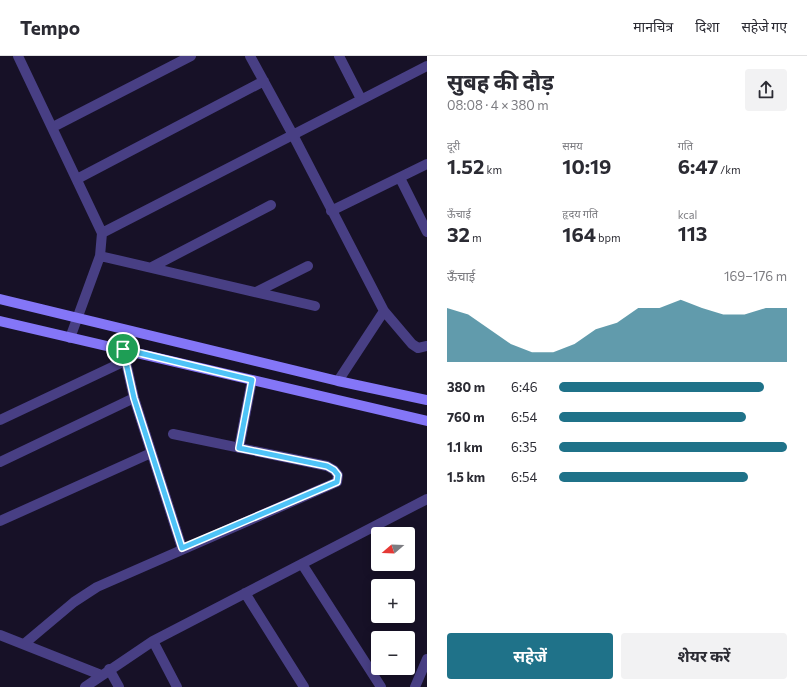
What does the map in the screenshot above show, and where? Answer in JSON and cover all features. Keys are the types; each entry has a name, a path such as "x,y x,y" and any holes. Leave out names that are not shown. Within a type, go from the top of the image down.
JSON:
{"main road":[{"path":"0,299 338,381 427,400"},
{"path":"0,321 427,421"}],"street":[{"path":"18,56 102,232 100,256 70,338"},
{"path":"52,128 191,56"},
{"path":"250,56 293,135 384,311 412,344 418,348 427,346"},
{"path":"339,56 361,100"},
{"path":"102,232 427,66"},
{"path":"77,179 264,81"},
{"path":"331,211 427,164"},
{"path":"400,178 427,232"},
{"path":"152,268 271,205"},
{"path":"100,256 315,306"},
{"path":"256,292 308,266"},
{"path":"338,381 384,311"},
{"path":"123,349 134,398 182,548"},
{"path":"0,420 125,361"},
{"path":"239,448 252,380"},
{"path":"0,462 134,398"},
{"path":"24,644 85,594 182,548 337,482 338,475 334,470 327,466 173,434"},
{"path":"0,522 151,453"},
{"path":"86,687 101,675 153,641 427,499"},
{"path":"302,564 381,687"},
{"path":"245,593 304,687"},
{"path":"0,635 101,675"},
{"path":"153,641 177,687"},
{"path":"415,687 427,659"},
{"path":"110,669 119,687"}],"route":[{"path":"123,349 252,380 239,448 327,466 334,470 338,475 337,482 182,548 134,398 123,349"}]}
